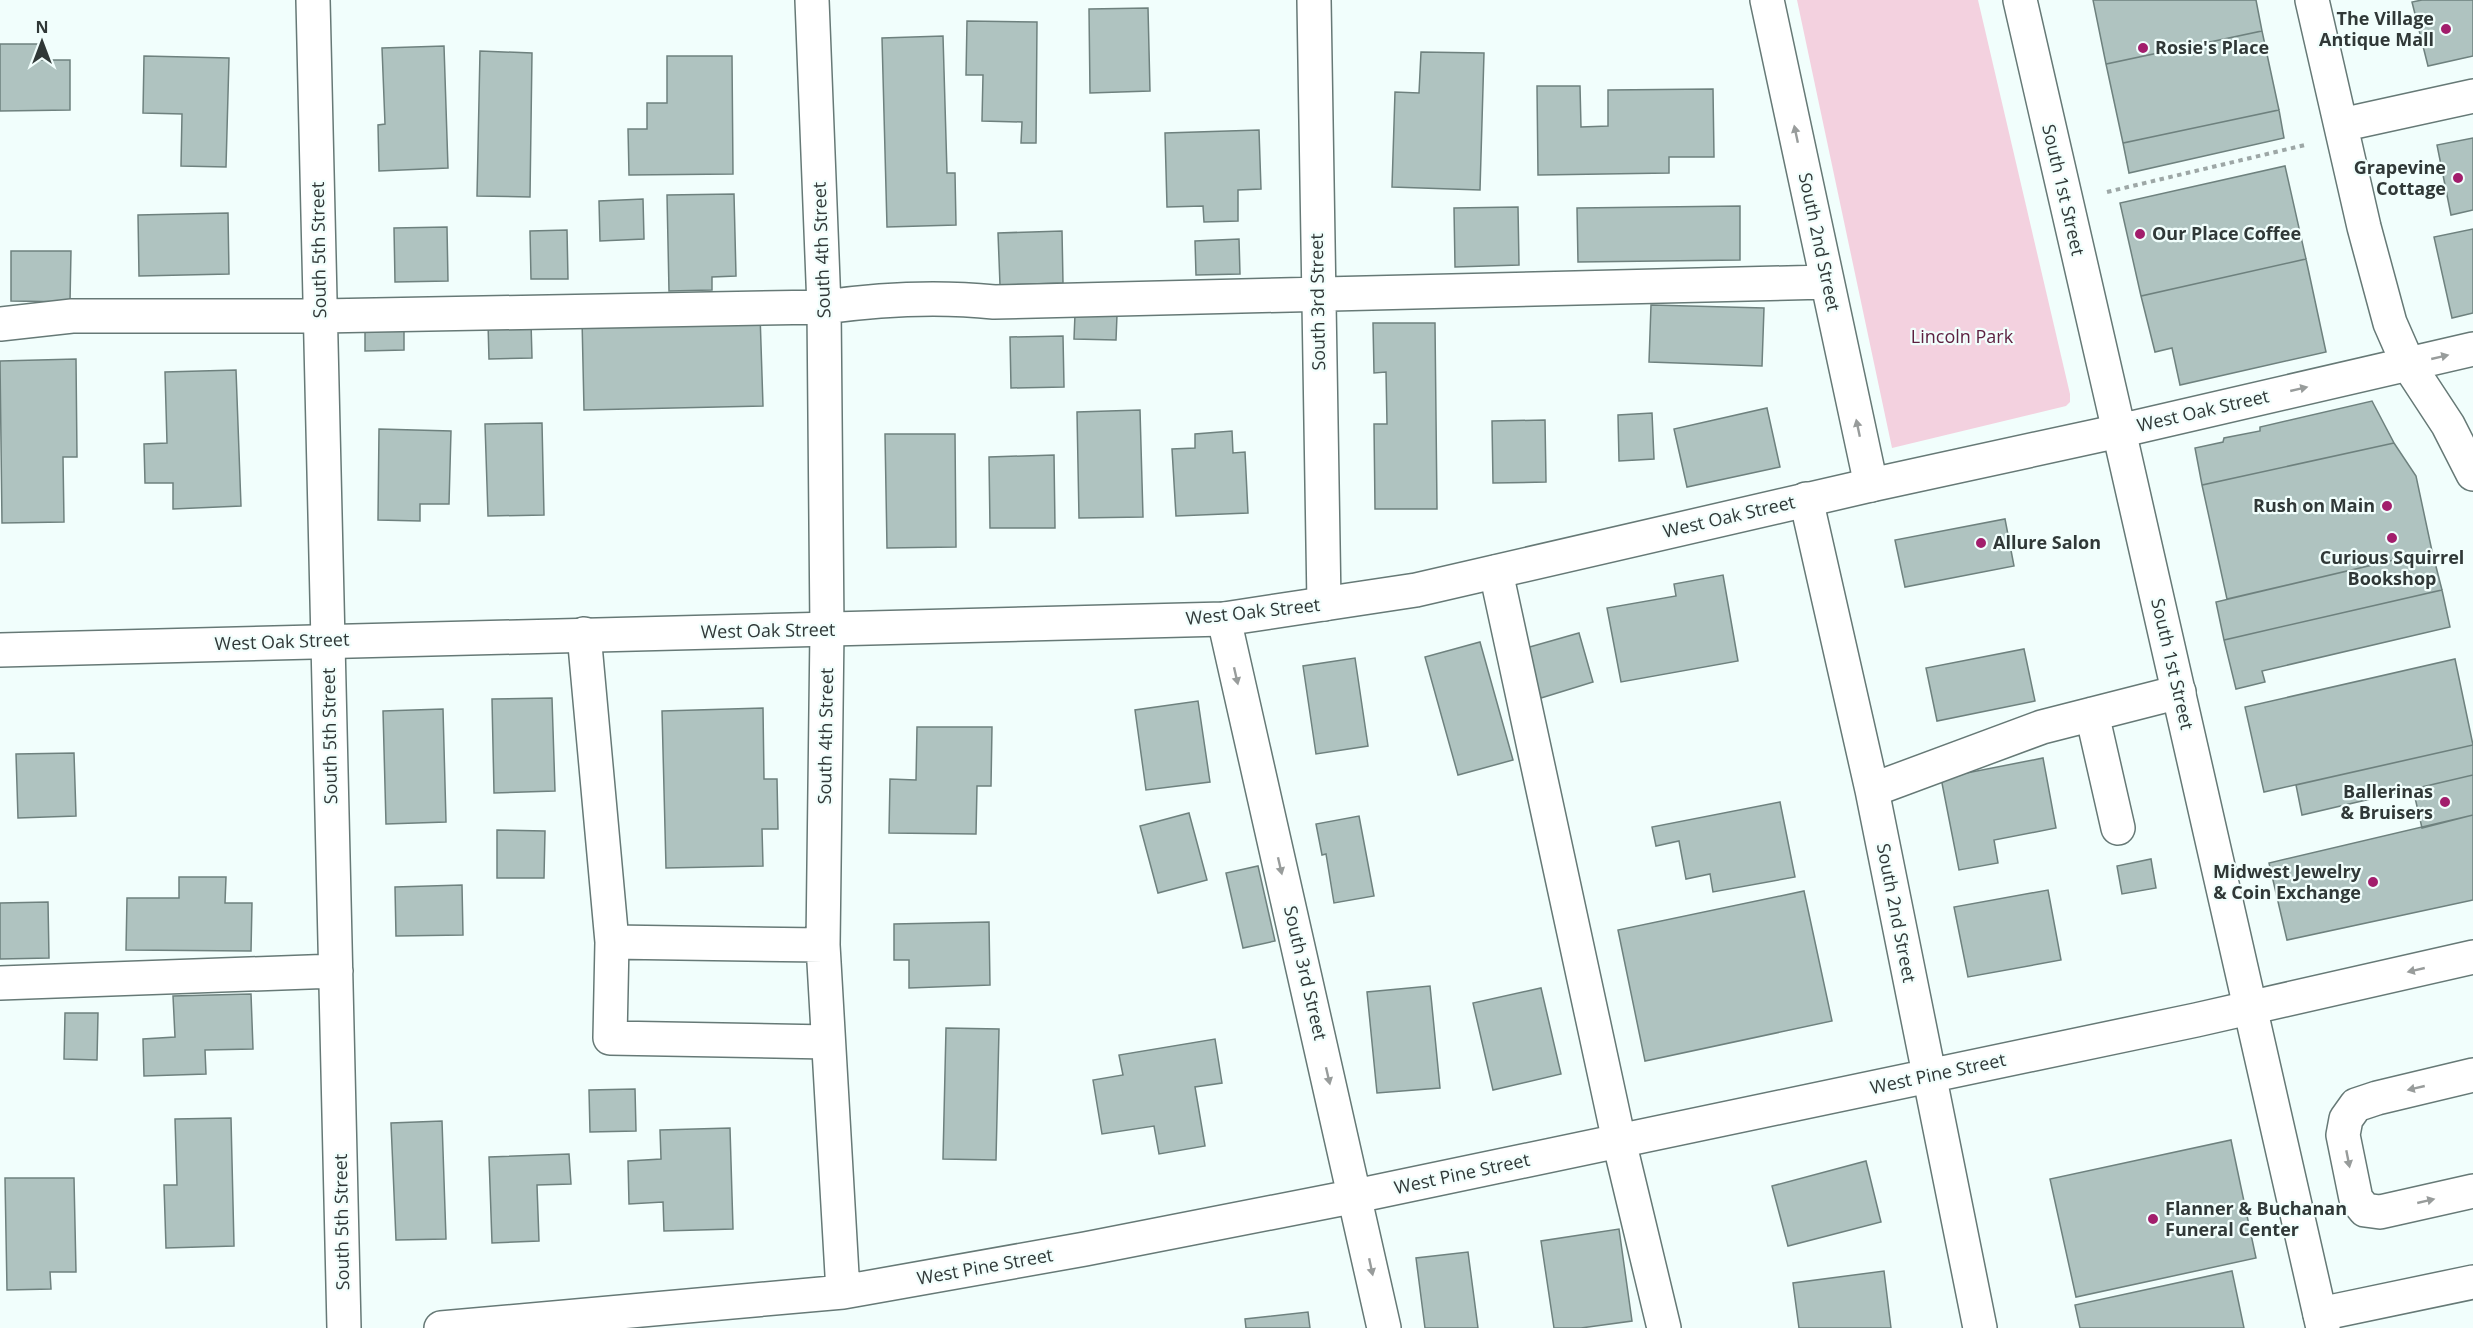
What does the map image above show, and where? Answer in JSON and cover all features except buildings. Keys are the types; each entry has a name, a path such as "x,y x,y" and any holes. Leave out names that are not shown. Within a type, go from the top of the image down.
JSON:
{"street":[{"name":"South 5th Street","path":"313,0 344,1328"},
{"name":"South 4th Street","path":"812,0 824,307 827,630 823,945 843,1292"},
{"name":"South 3rd Street","path":"1314,0 1317,296 1324,604"},
{"name":"South 2nd Street","path":"1767,0 1871,485"},
{"name":"South 1st Street","path":"2020,0 2322,1321"},
{"path":"2312,0 2364,227 2390,323 2408,364 2448,425 2473,474"},
{"path":"2341,125 2473,96"},
{"path":"0,324 72,316 321,316 824,307 877,300 954,298 994,302 1827,282"},
{"name":"West Oak Street","path":"0,650 1224,619 1416,590 2473,349"},
{"name":"South 2nd Street","path":"1806,500 1872,790 1980,1328"},
{"path":"1496,572 1619,1141 1664,1328"},
{"name":"South 3rd Street","path":"1224,619 1384,1328"},
{"path":"584,634 612,942 610,1038 828,1042"},
{"path":"1872,790 2042,727 2179,692"},
{"path":"2092,714 2118,828"},
{"path":"612,942 823,945"},
{"name":"West Pine Street","path":"441,1328 843,1292 1085,1249 1356,1196 2251,1009 2473,957"},
{"path":"0,983 336,971"},
{"path":"2473,1075 2356,1105 2346,1119 2343,1136 2356,1199 2365,1210 2380,1212 2473,1191"},
{"path":"2322,1321 2473,1282"}],"path":[{"path":"2107,192 2305,145"}],"green space":[{"name":"Lincoln Park","path":"1797,0 1978,0 2070,394 2070,402 2066,406 1892,448"}],"place":[{"name":"The Village Antique Mall","path":"2446,29"},
{"name":"Rosie's Place","path":"2143,48"},
{"name":"Grapevine Cottage","path":"2458,178"},
{"name":"Our Place Coffee","path":"2140,234"},
{"name":"Rush on Main","path":"2387,506"},
{"name":"Curious Squirrel Bookshop","path":"2392,538"},
{"name":"Allure Salon","path":"1981,543"},
{"name":"Ballerinas & Bruisers","path":"2445,802"},
{"name":"Midwest Jewelry & Coin Exchange","path":"2373,882"},
{"name":"Flanner & Buchanan Funeral Center","path":"2153,1219"}]}
